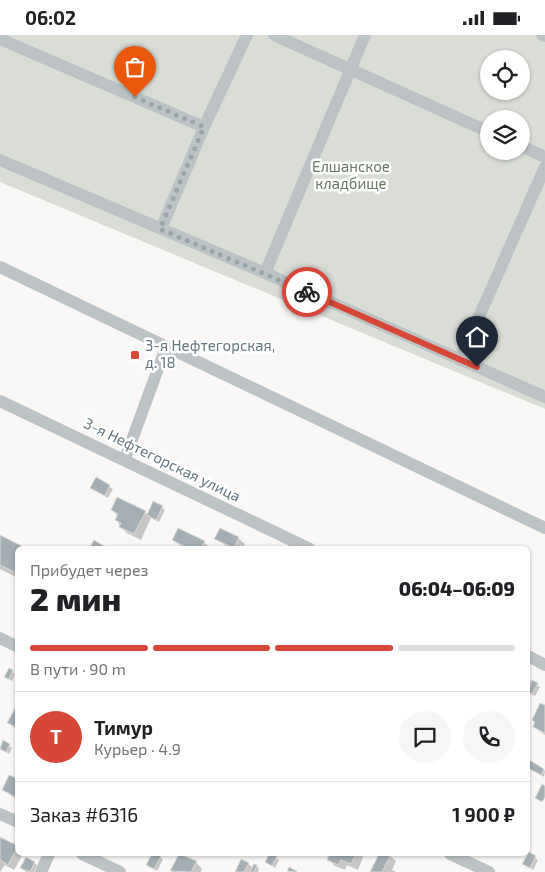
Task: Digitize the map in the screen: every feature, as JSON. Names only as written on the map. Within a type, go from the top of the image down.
[{"type":"street","points":[[160,229],[204,127],[247,35]]},
{"type":"street","points":[[274,35],[480,128]]},
{"type":"street","points":[[265,273],[365,35]]},
{"type":"street","points":[[0,39],[204,127]]},
{"type":"street","points":[[530,150],[545,157]]},
{"type":"street","points":[[0,160],[265,273],[545,397]]},
{"type":"street","points":[[460,360],[545,167]]},
{"type":"street","points":[[0,267],[545,528]]},
{"type":"street","points":[[124,459],[166,347]]},
{"type":"street","name":"3-я Нефтегорская улица","points":[[0,401],[304,546]]},
{"type":"street","points":[[0,638],[15,646]]},
{"type":"street","points":[[530,657],[545,665]]},
{"type":"street","points":[[0,814],[15,821]]},
{"type":"street","points":[[41,872],[48,856]]},
{"type":"street","points":[[86,856],[120,872]]},
{"type":"street","points":[[454,856],[489,872]]},
{"type":"green space","name":"Елшанское кладбище","points":[[0,35],[545,35],[545,409],[0,182]]},
{"type":"building","points":[[96,477],[110,485],[105,496],[90,488]]},
{"type":"building","points":[[117,497],[146,511],[134,534],[119,527],[121,523],[115,520],[118,514],[111,510]]},
{"type":"building","points":[[153,501],[163,506],[156,520],[147,515]]},
{"type":"building","points":[[178,528],[205,541],[202,546],[184,546],[172,540]]},
{"type":"building","points":[[220,528],[239,537],[235,546],[230,546],[214,539]]},
{"type":"building","points":[[0,535],[22,546],[15,546],[15,572],[0,565]]},
{"type":"building","points":[[94,540],[104,546],[91,546]]},
{"type":"building","points":[[9,668],[13,670],[9,679],[4,677]]},
{"type":"building","points":[[532,680],[538,683],[532,694],[530,693]]},
{"type":"building","points":[[540,703],[545,705],[545,733],[533,727],[535,722],[532,720]]},
{"type":"building","points":[[15,708],[15,727],[7,723]]},
{"type":"building","points":[[3,740],[10,744],[6,752],[0,749]]},
{"type":"building","points":[[530,760],[544,769],[541,775],[530,769]]},
{"type":"building","points":[[9,775],[15,778],[15,796],[2,790]]},
{"type":"building","points":[[542,784],[545,786],[545,797],[542,802],[535,798]]},
{"type":"building","points":[[0,837],[15,844],[15,852],[8,865],[0,860]]},
{"type":"building","points":[[530,853],[536,856],[530,868],[522,864],[527,856],[530,856]]},
{"type":"building","points":[[151,856],[161,856],[154,869],[146,865]]},
{"type":"building","points":[[178,856],[184,856],[197,861],[191,872],[170,871]]},
{"type":"building","points":[[268,856],[277,856],[272,866],[265,862]]},
{"type":"building","points":[[328,856],[355,856],[351,864],[341,860],[338,865],[327,860]]},
{"type":"building","points":[[378,856],[390,856],[382,872],[370,872]]},
{"type":"building","points":[[26,857],[35,862],[30,872],[20,868]]},
{"type":"building","points":[[241,859],[249,863],[244,872],[235,872]]},
{"type":"building","points":[[254,864],[257,865],[254,872],[250,872]]},
{"type":"building","points":[[289,867],[297,871],[287,871]]},
{"type":"way so far","points":[[135,97],[204,127],[160,229],[307,292]]},
{"type":"place","name":"3-я Нефтегорская, д. 18","points":[[135,355]]},
{"type":"route","points":[[307,292],[477,367]]}]
